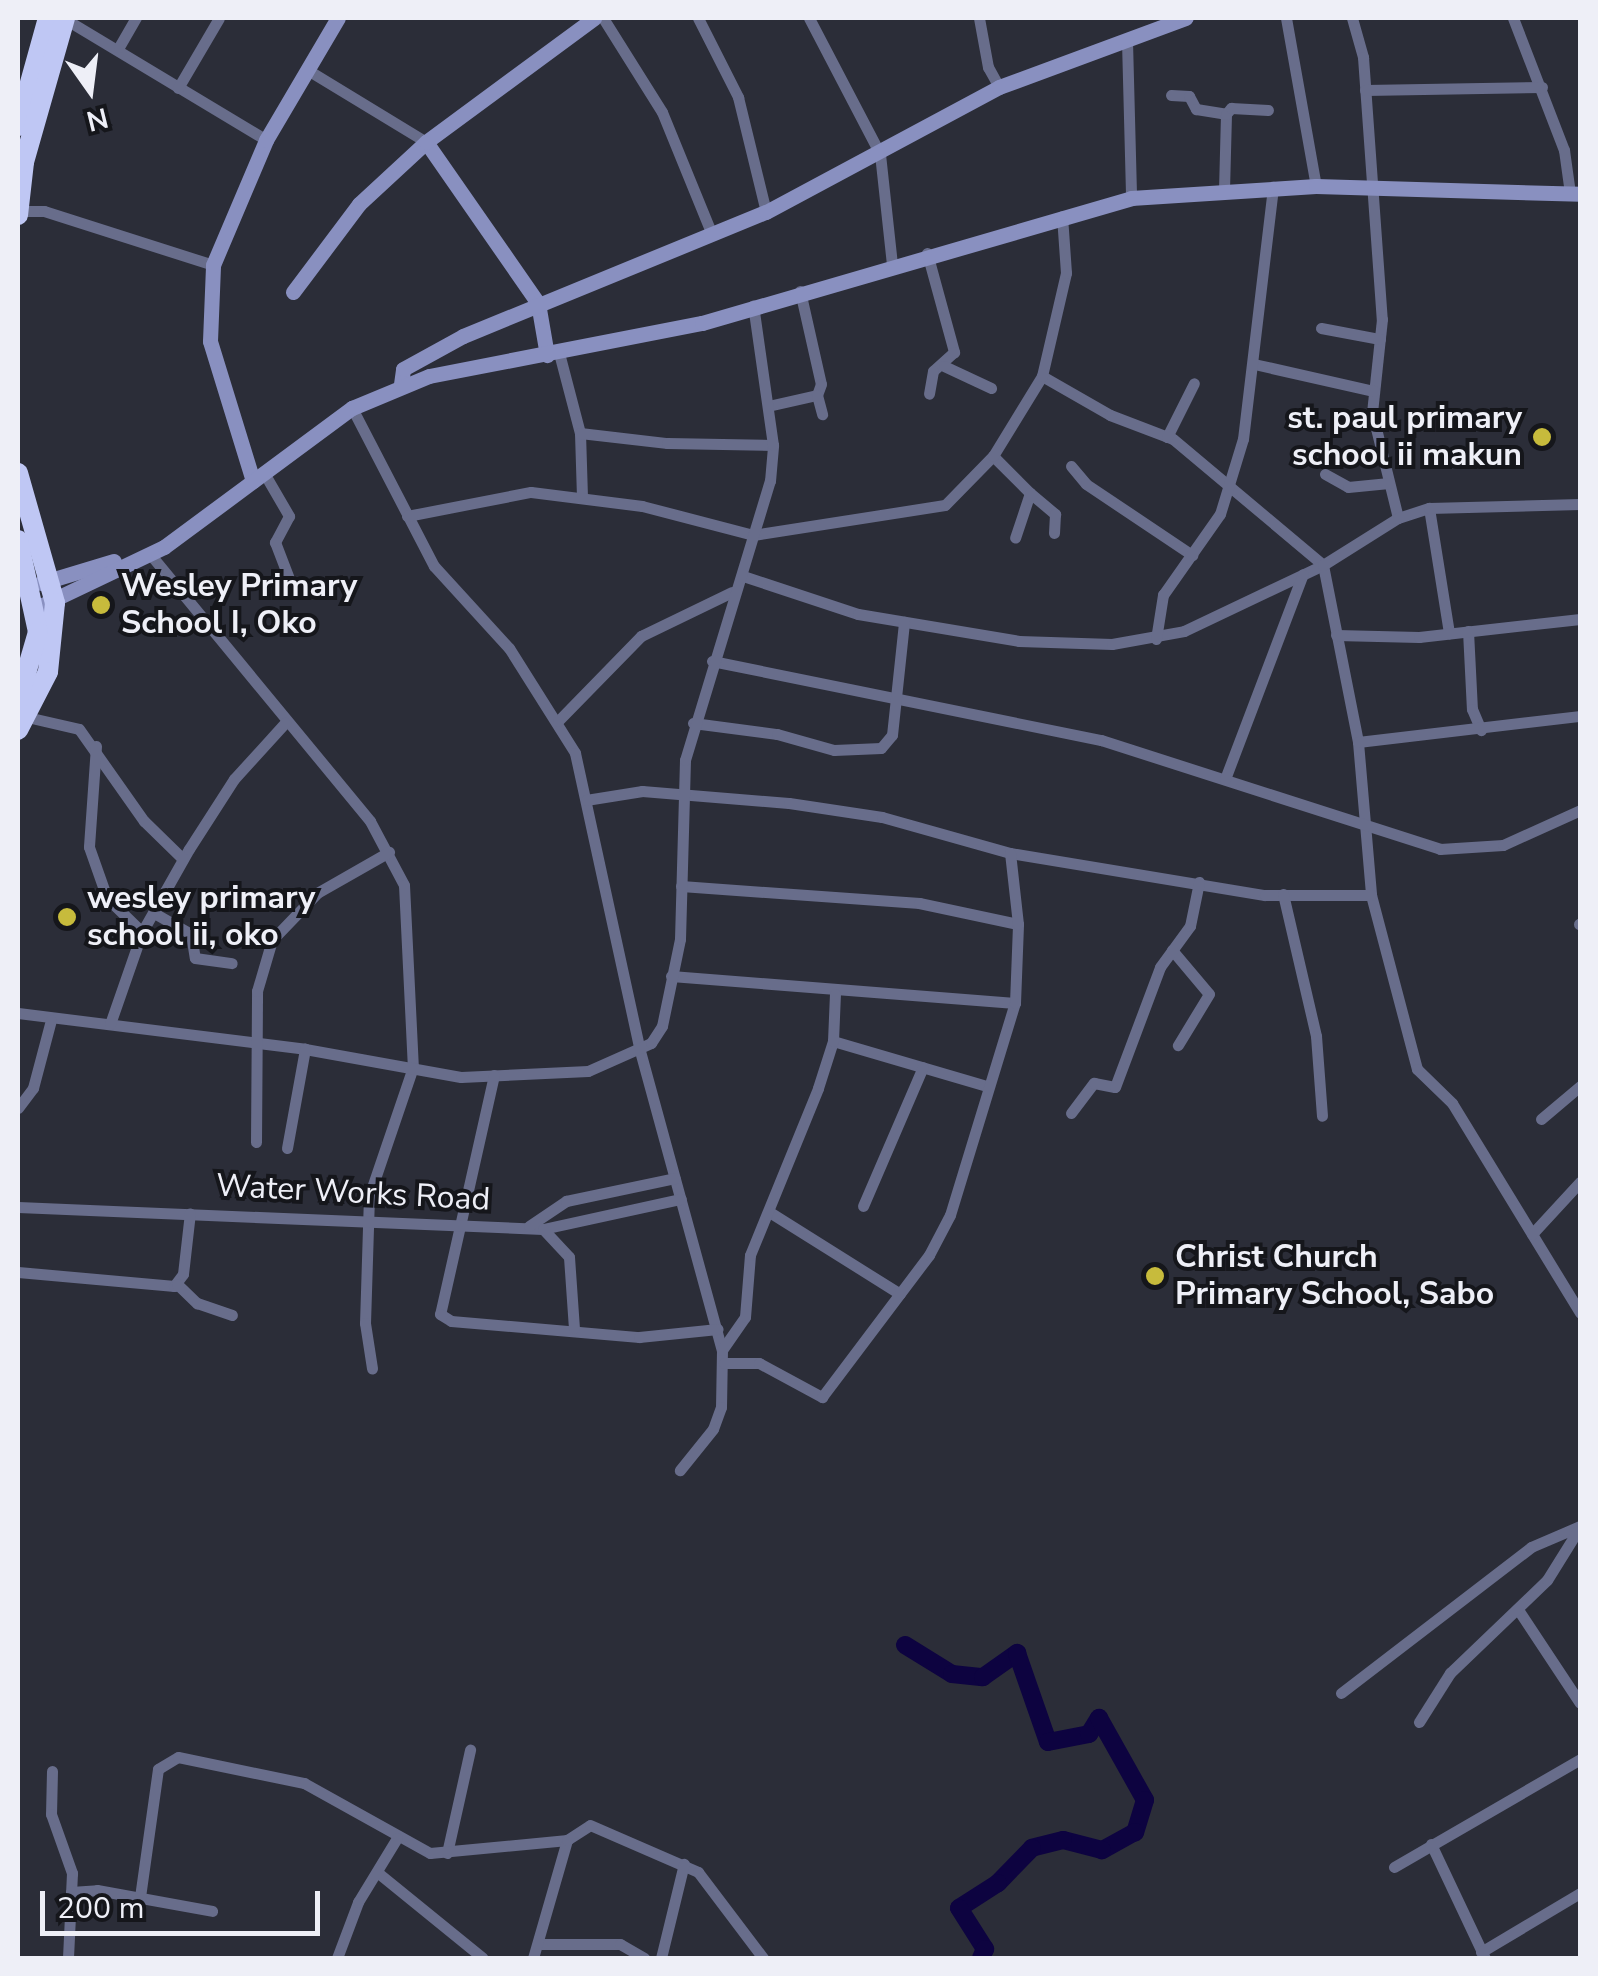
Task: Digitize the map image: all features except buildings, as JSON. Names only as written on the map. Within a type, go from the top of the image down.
[{"type":"highway","points":[[18,126],[48,18]]},
{"type":"highway","points":[[18,213],[65,18]]},
{"type":"highway","points":[[18,473],[55,604],[53,654],[21,716]]},
{"type":"highway","points":[[18,540],[25,604],[37,651],[21,716]]},
{"type":"street","points":[[65,18],[120,47],[178,88],[266,140]]},
{"type":"street","points":[[120,47],[136,18]]},
{"type":"street","points":[[178,88],[220,18]]},
{"type":"street","points":[[289,578],[275,542],[290,516],[258,477],[210,341],[212,266],[266,140],[312,72],[338,18]]},
{"type":"street","points":[[293,292],[359,204],[426,142],[594,18]]},
{"type":"street","points":[[603,18],[662,112],[712,232]]},
{"type":"street","points":[[698,18],[738,97],[766,212]]},
{"type":"street","points":[[809,18],[880,154],[892,264]]},
{"type":"street","points":[[979,18],[988,66],[1000,87]]},
{"type":"street","points":[[401,384],[402,368],[538,304],[766,212],[1000,87],[1186,18]]},
{"type":"street","points":[[1286,18],[1316,186]]},
{"type":"street","points":[[1352,18],[1365,90],[1367,187],[1380,339],[1374,391],[1375,435],[1398,518]]},
{"type":"street","points":[[25,604],[55,604],[150,554],[352,408],[401,384],[702,323],[927,253],[1131,198],[1316,186],[1575,194],[1542,87],[1513,18]]},
{"type":"street","points":[[1127,41],[1131,198]]},
{"type":"street","points":[[312,72],[426,142],[538,304],[580,432],[582,497]]},
{"type":"street","points":[[1365,90],[1542,87]]},
{"type":"street","points":[[1171,95],[1189,96],[1196,109],[1226,114]]},
{"type":"street","points":[[1224,189],[1226,114],[1231,108],[1268,110]]},
{"type":"street","points":[[1156,639],[1163,595],[1220,514],[1229,482],[1254,364],[1257,281],[1273,187]]},
{"type":"street","points":[[18,213],[44,211],[212,266]]},
{"type":"street","points":[[406,516],[519,492],[582,497],[753,534],[932,509],[957,496],[992,456],[1042,376],[1066,273],[1062,216]]},
{"type":"street","points":[[927,253],[954,341],[944,366],[933,372],[928,394]]},
{"type":"street","points":[[800,291],[820,384],[817,395],[822,414]]},
{"type":"street","points":[[18,1013],[306,1049],[461,1078],[550,1077],[640,1051],[662,1026],[672,976],[681,886],[680,798],[693,724],[732,592],[743,576],[773,445],[754,305]]},
{"type":"street","points":[[1321,328],[1380,339]]},
{"type":"street","points":[[1254,364],[1374,391]]},
{"type":"street","points":[[944,366],[991,388]]},
{"type":"street","points":[[1042,376],[1110,416],[1167,437],[1229,482],[1322,565],[1358,742],[1371,894],[1417,1070],[1452,1104],[1580,1314]]},
{"type":"street","points":[[1167,437],[1194,383]]},
{"type":"street","points":[[768,406],[817,395]]},
{"type":"street","points":[[352,408],[434,566],[508,648],[575,752],[640,1051],[723,1356],[713,1430],[680,1470]]},
{"type":"street","points":[[580,432],[773,445]]},
{"type":"street","points":[[992,456],[1055,514],[1054,534]]},
{"type":"street","points":[[1071,466],[1086,484],[1192,555]]},
{"type":"street","points":[[1325,474],[1348,486],[1388,483]]},
{"type":"street","points":[[1015,538],[1030,493]]},
{"type":"street","points":[[743,576],[793,597],[904,622],[1068,645],[1156,639],[1322,565],[1398,518],[1429,508],[1580,504]]},
{"type":"street","points":[[1429,508],[1449,633]]},
{"type":"street","points":[[25,604],[50,579],[87,571],[177,534]]},
{"type":"street","points":[[150,554],[285,724],[370,821],[404,885],[413,1066],[369,1196],[365,1322],[372,1368]]},
{"type":"street","points":[[1225,780],[1303,574]]},
{"type":"street","points":[[558,721],[641,636],[732,592]]},
{"type":"street","points":[[1336,636],[1449,633],[1580,619]]},
{"type":"street","points":[[693,724],[865,751],[880,748],[892,735],[904,622]]},
{"type":"street","points":[[1468,631],[1472,709],[1481,730]]},
{"type":"street","points":[[712,661],[1100,740],[1440,849],[1503,845],[1580,810]]},
{"type":"street","points":[[21,716],[68,722],[96,746],[144,821],[183,859]]},
{"type":"street","points":[[1358,742],[1580,716]]},
{"type":"street","points":[[110,1024],[142,932],[183,859],[234,779],[285,724]]},
{"type":"street","points":[[96,746],[90,848],[107,898],[142,932]]},
{"type":"street","points":[[586,800],[642,791],[680,798],[789,803],[882,817],[1010,853],[1283,894],[1371,894]]},
{"type":"street","points":[[256,1142],[257,991],[284,921],[389,852]]},
{"type":"street","points":[[723,1356],[759,1363],[822,1397],[900,1294],[950,1215],[1015,1003],[1018,924],[1010,853]]},
{"type":"street","points":[[1071,1114],[1094,1083],[1115,1086],[1172,950],[1190,926],[1199,882]]},
{"type":"street","points":[[681,886],[919,903],[1018,924]]},
{"type":"street","points":[[1283,894],[1316,1036],[1322,1116]]},
{"type":"street","points":[[154,914],[191,934],[195,958],[232,963]]},
{"type":"street","points":[[1172,950],[1209,994],[1178,1045]]},
{"type":"street","points":[[672,976],[835,994],[936,992],[1015,1003]]},
{"type":"street","points":[[723,1356],[745,1318],[750,1255],[771,1214],[832,1040],[835,994]]},
{"type":"street","points":[[18,1108],[34,1088],[51,1020]]},
{"type":"street","points":[[832,1040],[987,1086]]},
{"type":"street","points":[[287,1148],[306,1049]]},
{"type":"street","points":[[863,1206],[923,1067]]},
{"type":"street","points":[[494,1076],[488,1123],[439,1309],[444,1318],[574,1328],[639,1338],[718,1329]]},
{"type":"street","points":[[1541,1119],[1580,1086]]},
{"type":"street","name":"Water Works Road","points":[[18,1206],[526,1228],[566,1201],[675,1178]]},
{"type":"street","points":[[1529,1230],[1580,1182]]},
{"type":"street","points":[[526,1228],[543,1229],[680,1199]]},
{"type":"street","points":[[176,1284],[190,1213]]},
{"type":"street","points":[[771,1214],[900,1294]]},
{"type":"street","points":[[543,1229],[569,1258],[574,1328]]},
{"type":"street","points":[[18,1272],[176,1284],[197,1303],[232,1316]]},
{"type":"street","points":[[1419,1722],[1450,1673],[1519,1610],[1580,1526]]},
{"type":"street","points":[[1341,1692],[1531,1547],[1580,1526]]},
{"type":"street","points":[[1519,1610],[1580,1703]]},
{"type":"street","points":[[447,1853],[470,1750]]},
{"type":"street","points":[[140,1897],[158,1769],[178,1757],[304,1783],[430,1853],[567,1840],[590,1824],[644,1853],[684,1864],[704,1878],[763,1958]]},
{"type":"street","points":[[1394,1867],[1580,1759]]},
{"type":"street","points":[[52,1771],[51,1814],[69,1855],[68,1958]]},
{"type":"street","points":[[337,1958],[358,1902],[397,1838]]},
{"type":"street","points":[[533,1958],[567,1840]]},
{"type":"street","points":[[1431,1844],[1483,1955],[1580,1893]]},
{"type":"street","points":[[661,1958],[684,1864]]},
{"type":"street","points":[[377,1872],[483,1958]]},
{"type":"street","points":[[71,1892],[140,1897],[212,1912]]},
{"type":"street","points":[[540,1944],[620,1944],[644,1958]]},
{"type":"waterway","points":[[905,1645],[952,1674],[983,1677],[1017,1653],[1048,1742],[1089,1734],[1099,1718],[1145,1800],[1135,1832],[1102,1850],[1063,1840],[1032,1848],[998,1883],[959,1908],[985,1949],[981,1958]]},
{"type":"place","name":"st. paul primary school ii makun","points":[[1542,437]]},
{"type":"place","name":"Wesley Primary School I, Oko","points":[[101,605]]},
{"type":"place","name":"wesley primary school ii, oko","points":[[67,917]]},
{"type":"place","name":"Christ Church Primary School, Sabo","points":[[1155,1276]]}]
